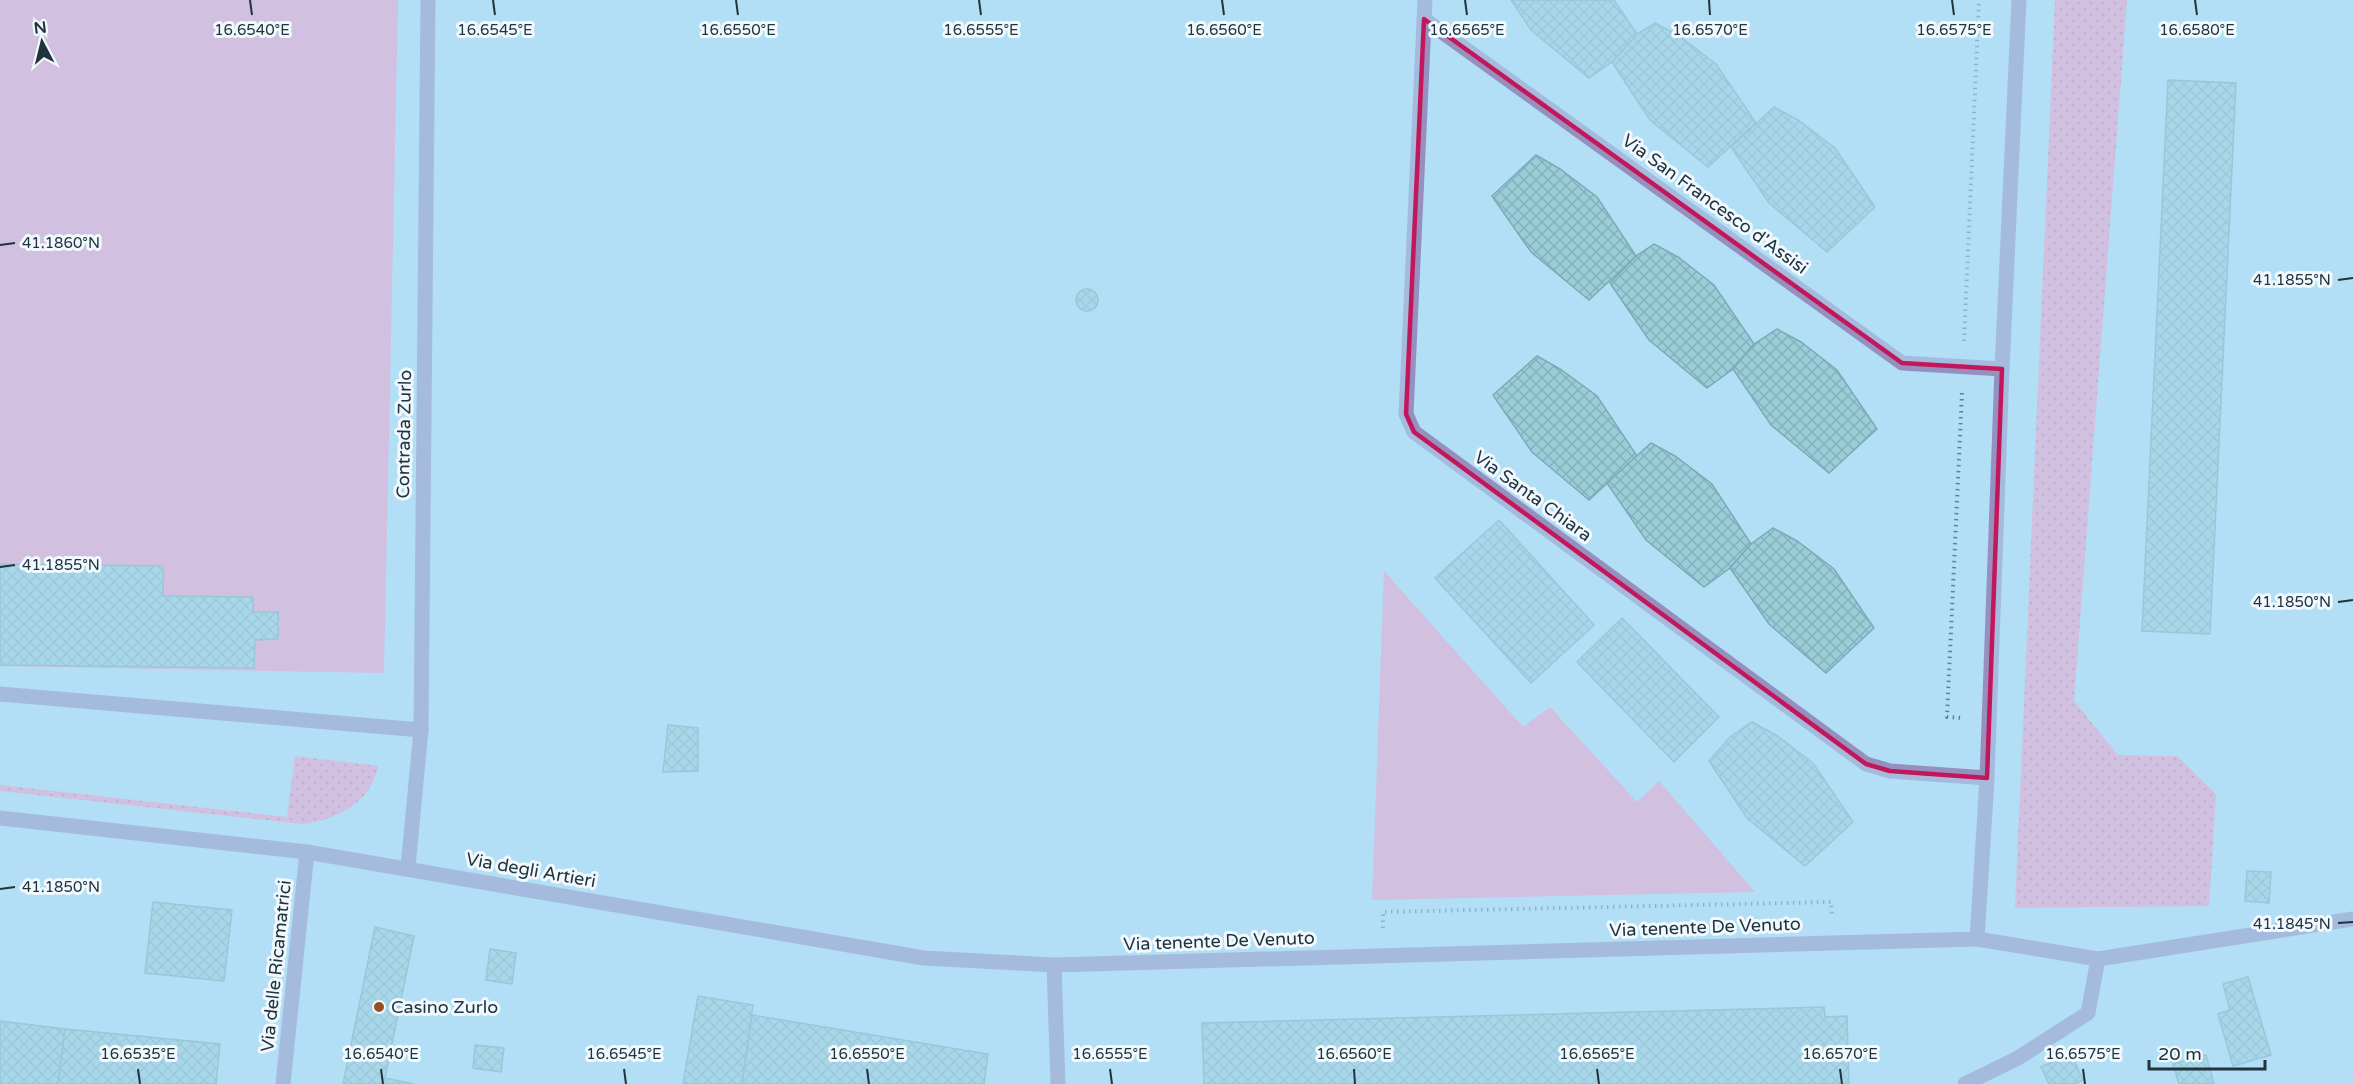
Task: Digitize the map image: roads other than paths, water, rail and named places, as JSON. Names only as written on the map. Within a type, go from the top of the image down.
[{"type":"street","name":"Contrada Zurlo","points":[[408,867],[421,730],[428,0]]},
{"type":"street","name":"Via Santa Chiara","points":[[1425,0],[1406,414],[1414,432],[1866,764],[1890,771],[1987,778]]},
{"type":"street","points":[[1977,939],[1987,778],[2002,369],[2019,0]]},
{"type":"street","name":"Via San Francesco d'Assisi","points":[[1424,19],[1902,363],[2002,369]]},
{"type":"street","points":[[0,694],[421,730]]},
{"type":"street","name":"Via degli Artieri","points":[[0,818],[307,852],[408,867],[924,958],[1054,965]]},
{"type":"street","name":"Via delle Ricamatrici","points":[[283,1084],[307,852]]},
{"type":"street","name":"Via tenente De Venuto","points":[[1054,965],[1977,939],[2098,959],[2353,919]]},
{"type":"street","points":[[1965,1084],[2018,1058],[2088,1013],[2098,959]]},
{"type":"street","points":[[1054,965],[1058,1084]]},
{"type":"place","name":"Casino Zurlo","points":[[379,1007]]}]
